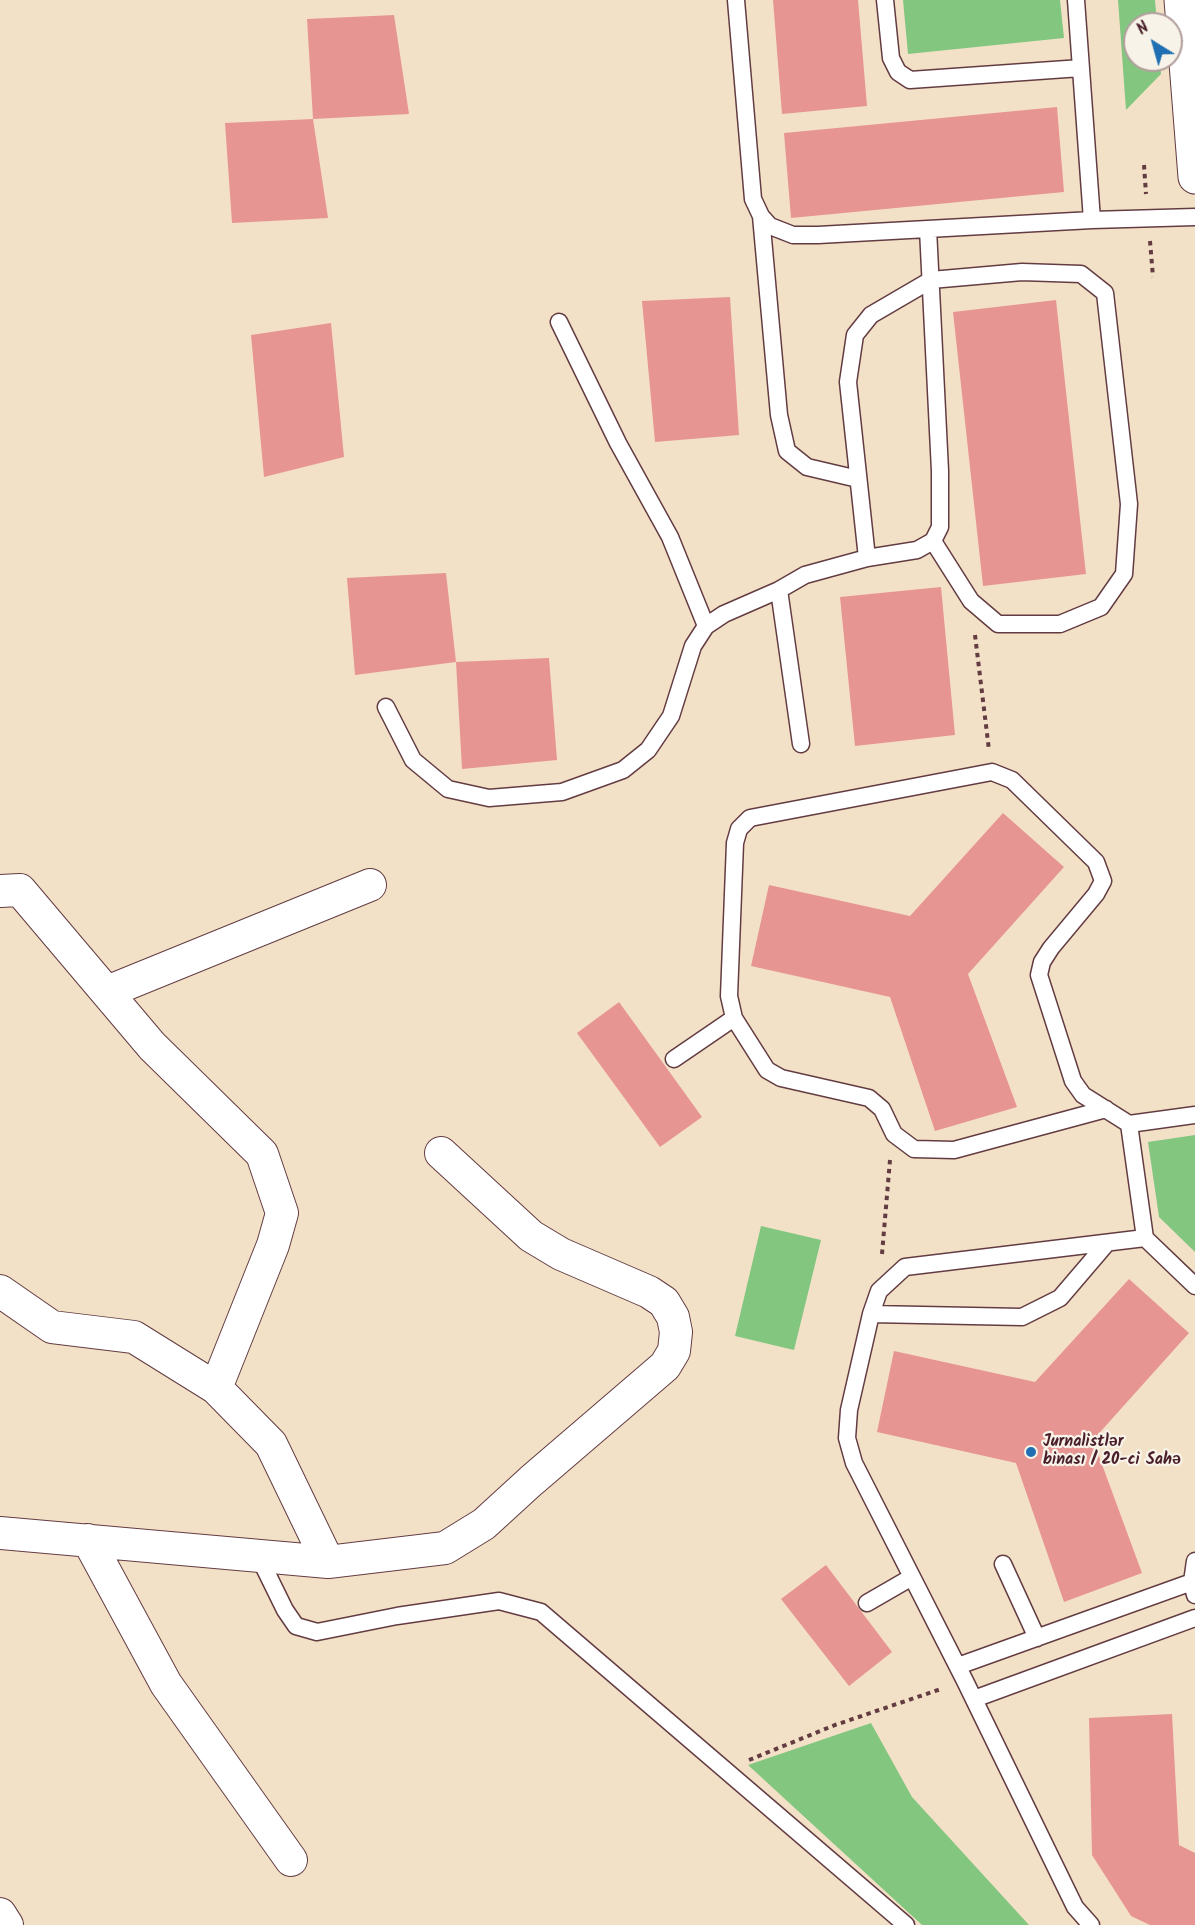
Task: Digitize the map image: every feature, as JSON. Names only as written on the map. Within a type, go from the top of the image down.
[{"type":"highway","points":[[1181,0],[1195,177]]},
{"type":"street","points":[[106,992],[370,885]]},
{"type":"street","points":[[0,891],[20,890],[152,1046],[262,1154],[282,1213],[273,1245],[216,1388]]},
{"type":"street","points":[[0,1533],[328,1562],[445,1548],[484,1524],[665,1366],[674,1351],[676,1332],[673,1317],[664,1302],[649,1292],[561,1254],[531,1236],[441,1153]]},
{"type":"street","points":[[0,1290],[52,1327],[134,1337],[216,1388],[271,1444],[328,1562]]},
{"type":"street","points":[[88,1540],[166,1684],[291,1860]]},
{"type":"street","points":[[0,1914],[7,1925]]},
{"type":"lane","points":[[736,0],[753,199],[761,216],[770,226],[793,234],[1195,217]]},
{"type":"lane","points":[[885,0],[891,58],[898,72],[910,80],[1081,68]]},
{"type":"lane","points":[[1076,0],[1092,220]]},
{"type":"lane","points":[[761,216],[779,415],[787,452],[807,467],[858,479]]},
{"type":"lane","points":[[386,707],[413,760],[448,789],[489,798],[562,792],[623,770],[648,750],[671,716],[693,646],[706,626],[724,614],[779,590],[805,575],[867,558],[917,550],[933,541],[940,527],[940,471],[928,229]]},
{"type":"lane","points":[[867,558],[848,382],[855,335],[871,315],[931,280],[1022,272],[1081,273],[1105,293],[1129,504],[1124,574],[1101,607],[1060,624],[998,624],[971,601],[933,541]]},
{"type":"lane","points":[[559,322],[618,443],[670,537],[706,626]]},
{"type":"lane","points":[[779,590],[801,744]]},
{"type":"lane","points":[[1106,1109],[954,1150],[914,1149],[894,1134],[882,1109],[868,1098],[781,1078],[767,1070],[735,1018],[729,996],[735,843],[739,829],[750,818],[992,772],[1012,780],[1096,862],[1102,881],[1096,894],[1042,962],[1039,975],[1073,1081],[1083,1095],[1106,1109],[1129,1124],[1195,1115]]},
{"type":"lane","points":[[674,1059],[735,1018]]},
{"type":"lane","points":[[1129,1124],[1144,1238],[1195,1286]]},
{"type":"lane","points":[[1091,1925],[1075,1908],[962,1674],[854,1463],[847,1438],[849,1410],[871,1314],[879,1291],[905,1268],[1144,1238]]},
{"type":"lane","points":[[871,1314],[1022,1317],[1060,1298],[1107,1243]]},
{"type":"lane","points":[[258,1555],[285,1610],[296,1626],[317,1632],[397,1616],[499,1601],[541,1612],[906,1925]]},
{"type":"lane","points":[[962,1674],[1037,1638],[1194,1588],[1195,1560]]},
{"type":"lane","points":[[1003,1564],[1037,1638]]},
{"type":"lane","points":[[867,1603],[912,1577]]},
{"type":"lane","points":[[974,1699],[1195,1618]]},
{"type":"path","points":[[971,601],[992,772]]},
{"type":"path","points":[[879,1291],[886,1195],[894,1134]]},
{"type":"path","points":[[726,1769],[962,1674]]},
{"type":"green space","points":[[903,0],[1060,0],[1064,38],[908,54]]},
{"type":"green space","points":[[1118,0],[1155,0],[1156,12],[1123,12],[1123,69]]},
{"type":"green space","points":[[1123,72],[1161,72],[1161,74],[1126,110]]},
{"type":"green space","points":[[1195,1135],[1195,1252],[1159,1217],[1148,1142]]},
{"type":"green space","points":[[761,1226],[821,1240],[794,1350],[735,1336]]},
{"type":"green space","points":[[871,1723],[912,1797],[1029,1925],[922,1925],[748,1765]]},
{"type":"building","points":[[773,0],[858,0],[867,106],[782,114]]},
{"type":"building","points":[[394,15],[409,114],[313,119],[307,19]]},
{"type":"building","points":[[1057,107],[1064,192],[791,218],[784,133]]},
{"type":"building","points":[[313,119],[328,218],[232,223],[225,123]]},
{"type":"building","points":[[730,297],[739,435],[655,442],[642,301]]},
{"type":"building","points":[[1056,300],[1086,574],[983,586],[953,312]]},
{"type":"building","points":[[331,323],[344,457],[264,477],[251,335]]},
{"type":"building","points":[[446,573],[456,662],[355,675],[347,578]]},
{"type":"building","points":[[941,587],[955,735],[855,746],[840,597]]},
{"type":"building","points":[[549,658],[557,760],[462,769],[456,662]]},
{"type":"building","points":[[1003,813],[1064,867],[968,974],[1017,1107],[935,1131],[890,997],[751,966],[769,885],[910,916]]},
{"type":"building","points":[[619,1002],[702,1117],[660,1147],[577,1033]]},
{"type":"building","name":"Jurnalistlər binası / 20-ci Sahə","points":[[1129,1279],[1189,1333],[1093,1440],[1142,1573],[1064,1602],[1016,1463],[877,1432],[894,1351],[1035,1382]]},
{"type":"building","points":[[826,1565],[892,1652],[849,1686],[781,1599]]},
{"type":"building","points":[[1172,1714],[1179,1845],[1195,1853],[1195,1925],[1150,1925],[1131,1916],[1092,1855],[1089,1718]]},
{"type":"place","name":"Jurnalistlər binası / 20-ci Sahə","points":[[1031,1452]]}]
